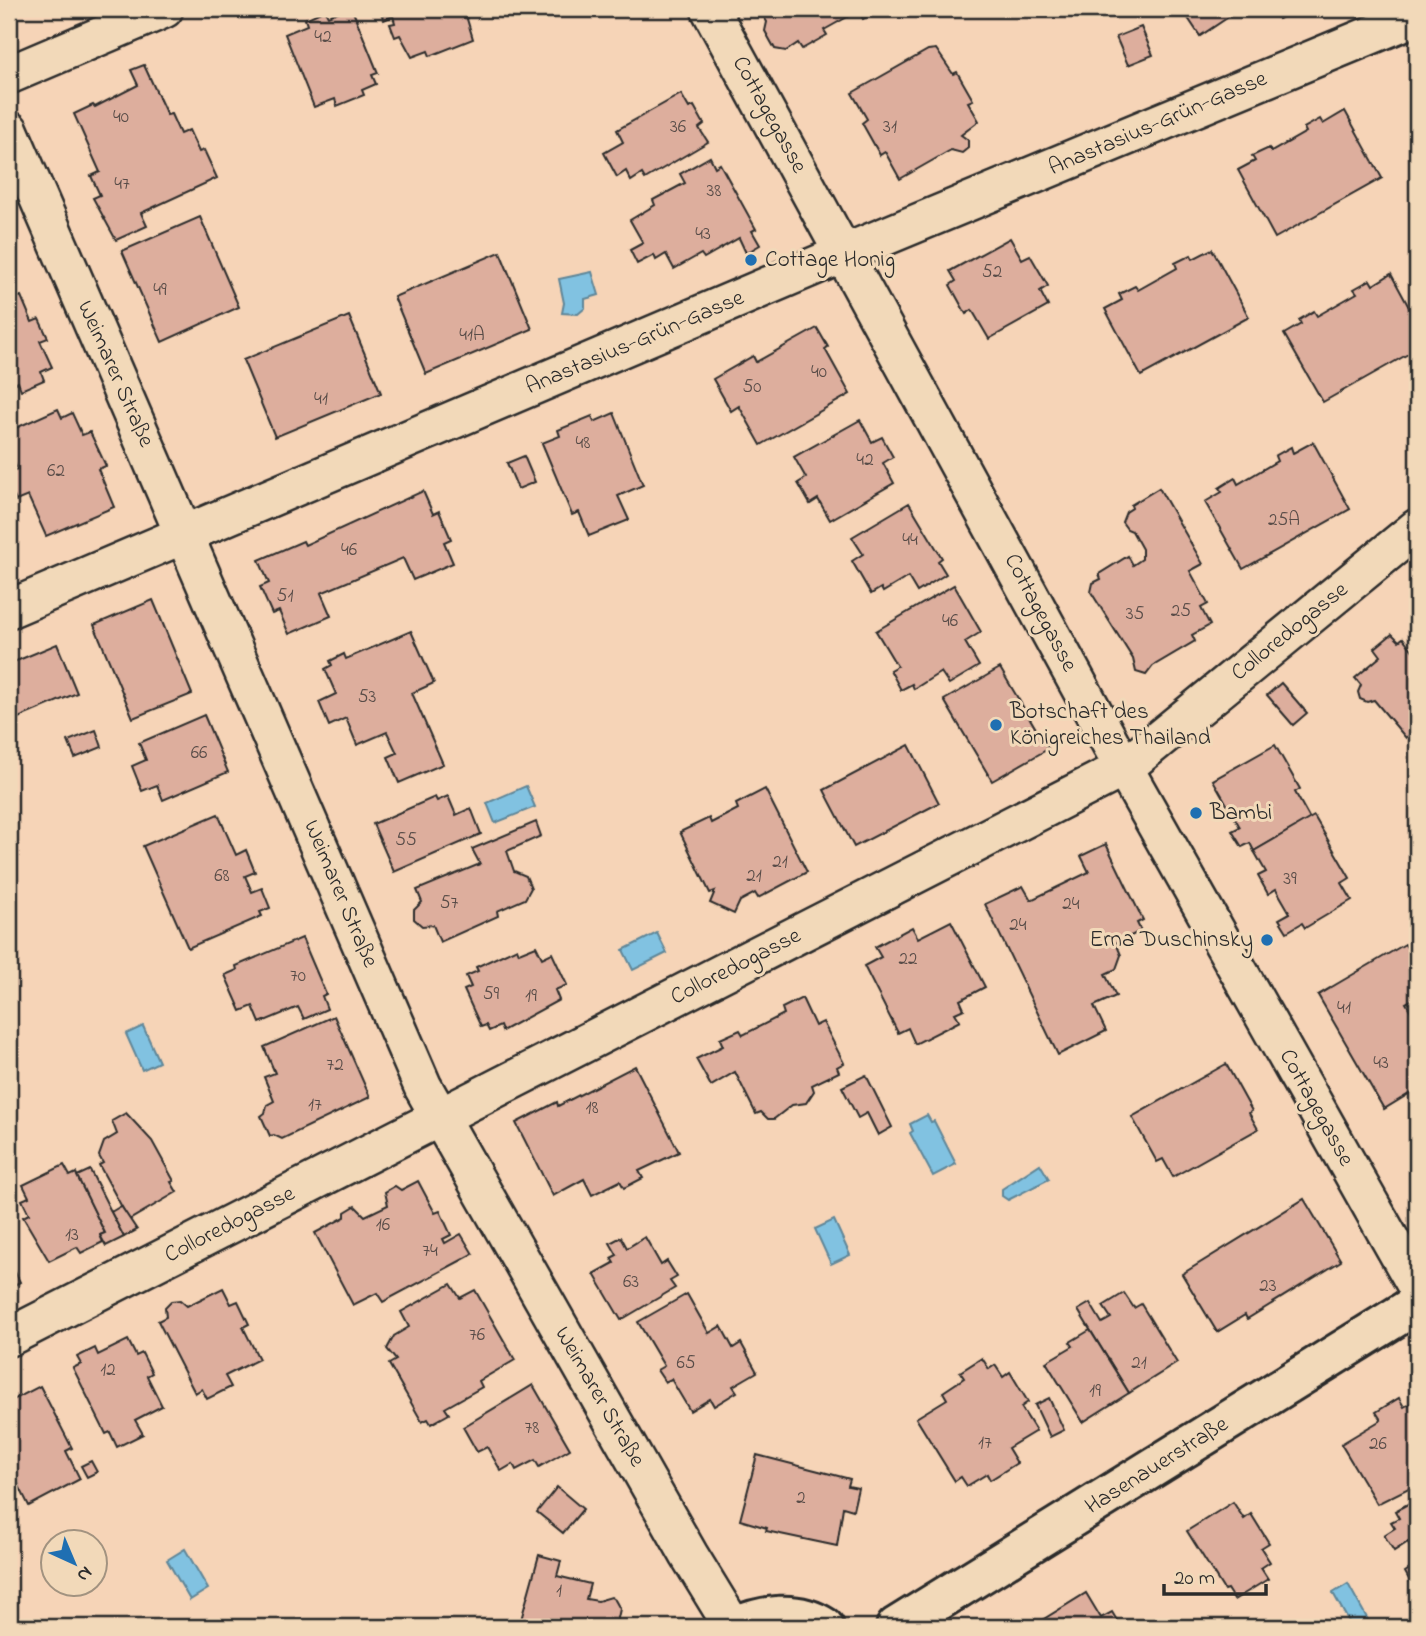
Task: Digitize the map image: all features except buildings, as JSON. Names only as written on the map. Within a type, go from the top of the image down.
[{"type":"street","points":[[9,75],[164,9]]},
{"type":"street","name":"Cottagegasse","points":[[710,9],[1124,768],[1417,1287]]},
{"type":"street","name":"Anastasius-Grün-Gasse","points":[[9,609],[845,253],[1417,16]]},
{"type":"street","name":"Weimarer Straße","points":[[9,130],[186,534],[417,1074],[682,1543],[734,1627]]},
{"type":"street","name":"Colloredogasse","points":[[9,1337],[1124,768],[1417,528]]},
{"type":"street","name":"Hasenauerstraße","points":[[896,1627],[1417,1304]]},
{"type":"street","points":[[734,1627],[773,1615],[798,1618],[824,1627]]},
{"type":"water","points":[[592,272],[599,295],[585,299],[585,308],[578,314],[562,313],[564,303],[559,279]]},
{"type":"water","points":[[526,786],[535,807],[495,823],[487,803]]},
{"type":"water","points":[[657,933],[667,953],[633,970],[623,950]]},
{"type":"water","points":[[143,1026],[159,1062],[142,1070],[126,1034]]},
{"type":"water","points":[[927,1115],[931,1122],[934,1121],[956,1164],[933,1176],[910,1133],[913,1131],[910,1124]]},
{"type":"water","points":[[1040,1164],[1049,1179],[1008,1200],[1002,1196],[1002,1189]]},
{"type":"water","points":[[834,1220],[850,1255],[831,1264],[815,1229]]},
{"type":"water","points":[[185,1549],[208,1589],[190,1600],[167,1560]]},
{"type":"water","points":[[1348,1584],[1372,1627],[1352,1627],[1333,1593]]},
{"type":"place","name":"Cottage Honig","points":[[751,260]]},
{"type":"place","name":"Botschaft des Königreiches Thailand","points":[[996,725]]},
{"type":"place","name":"Bambi","points":[[1196,813]]},
{"type":"place","name":"Erna Duschinsky","points":[[1267,940]]}]
